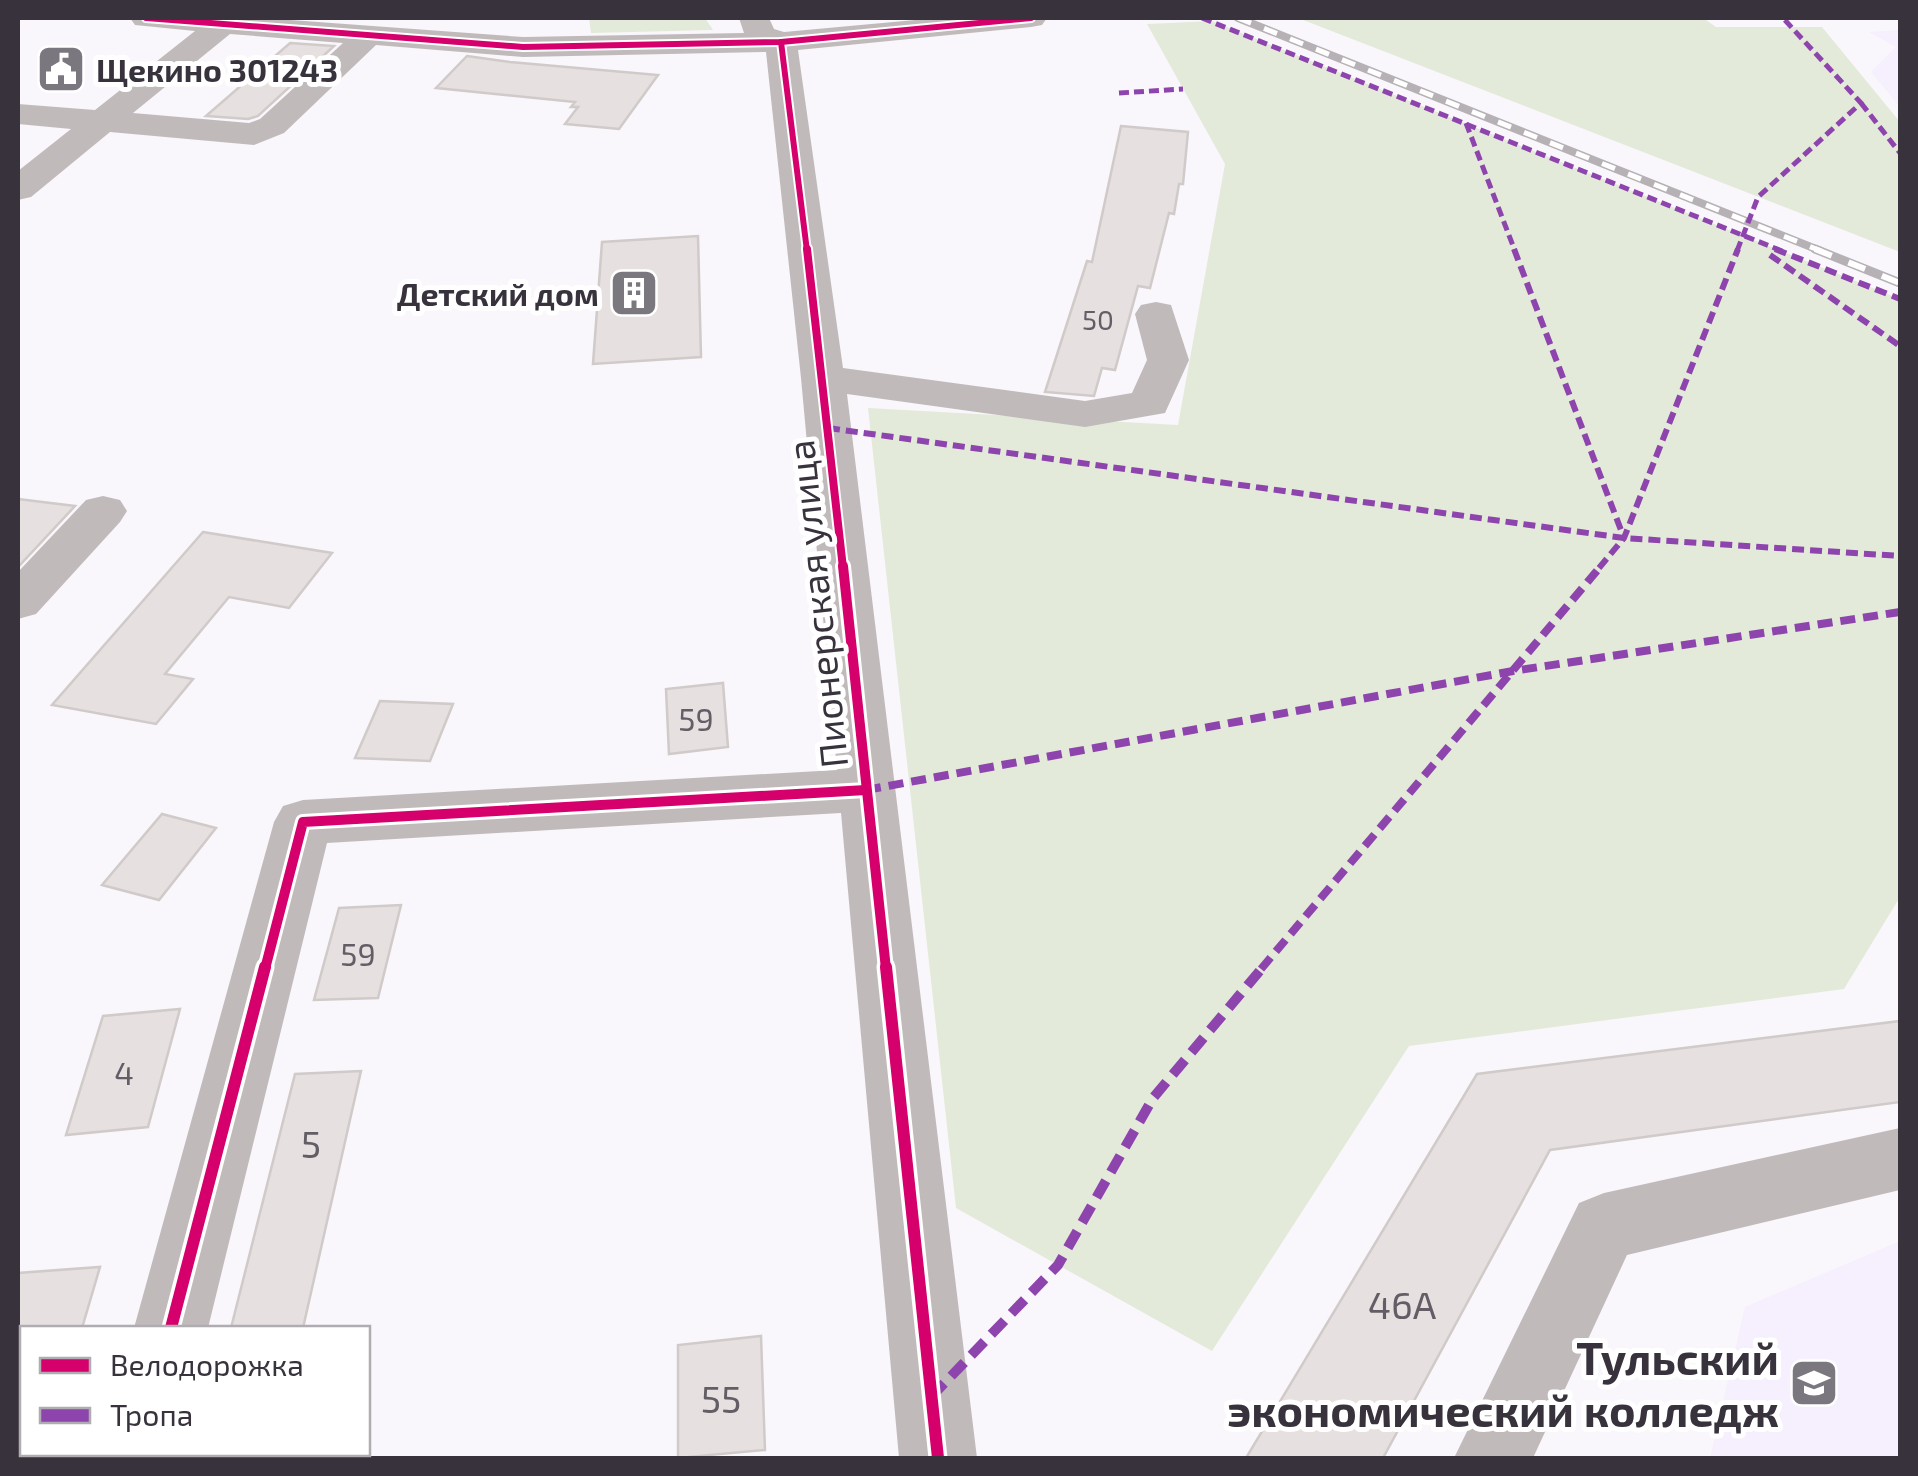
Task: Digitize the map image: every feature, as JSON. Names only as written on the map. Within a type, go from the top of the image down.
[{"type":"street","points":[[146,18],[367,31],[523,48],[768,30],[1031,18]]},
{"type":"street","points":[[18,189],[222,25]]},
{"type":"street","name":"Пионерская улица","points":[[768,30],[823,378],[938,1458]]},
{"type":"street","points":[[18,114],[264,132],[367,31]]},
{"type":"street","points":[[823,378],[1085,414],[1149,404],[1168,360],[1156,314]]},
{"type":"street","points":[[18,602],[103,511]]},
{"type":"street","points":[[172,1326],[303,822],[866,790]]},
{"type":"street","points":[[1493,1458],[1604,1227],[1900,1159]]},
{"type":"shaded area","points":[[1900,30],[1900,107],[1871,72],[1896,47],[1869,32]]},
{"type":"shaded area","name":"Тульский экономический колледж","points":[[1900,1241],[1900,1458],[1710,1458],[1745,1307]]},
{"type":"green space","points":[[589,18],[705,18],[713,30],[591,33]]},
{"type":"green space","points":[[1298,18],[1703,18],[1716,27],[1822,27],[1900,122],[1900,252]]},
{"type":"green space","points":[[1212,21],[1900,299],[1900,897],[1844,989],[1409,1046],[1212,1351],[956,1208],[868,408],[1178,425],[1225,164],[1147,24]]},
{"type":"building","points":[[290,43],[334,46],[258,116],[206,116]]},
{"type":"building","points":[[467,56],[658,75],[619,129],[565,124],[578,107],[571,107],[575,102],[436,88]]},
{"type":"building","points":[[1121,126],[1188,132],[1183,184],[1179,184],[1174,214],[1169,213],[1150,288],[1138,286],[1115,370],[1102,368],[1094,396],[1045,392],[1087,261],[1092,262]]},
{"type":"building","name":"Детский дом","points":[[698,236],[701,357],[593,364],[602,242]]},
{"type":"building","points":[[18,499],[75,506],[18,567]]},
{"type":"building","points":[[203,532],[332,553],[289,608],[229,597],[165,674],[193,679],[156,724],[52,705]]},
{"type":"building","points":[[723,683],[728,747],[669,754],[666,689]]},
{"type":"building","points":[[380,701],[453,704],[430,761],[355,758]]},
{"type":"building","points":[[162,814],[216,828],[159,900],[102,885]]},
{"type":"building","points":[[401,905],[378,998],[314,1000],[339,908]]},
{"type":"building","points":[[180,1009],[148,1127],[66,1135],[103,1016]]},
{"type":"building","points":[[1900,1021],[1900,1102],[1550,1150],[1383,1458],[1246,1458],[1477,1074]]},
{"type":"building","points":[[361,1071],[303,1326],[232,1326],[295,1074]]},
{"type":"building","points":[[100,1267],[83,1326],[18,1328],[18,1273]]},
{"type":"building","points":[[761,1336],[765,1450],[678,1458],[678,1345]]},
{"type":"railway","points":[[1238,18],[1821,251]]},
{"type":"railway","points":[[1815,249],[1900,283]]},
{"type":"marked path","points":[[1202,18],[1900,299]]},
{"type":"marked path","points":[[931,1397],[1058,1265],[1153,1098],[1624,538],[1758,197],[1861,103],[1783,18]]},
{"type":"marked path","points":[[1119,93],[1183,89]]},
{"type":"marked path","points":[[1861,103],[1900,153]]},
{"type":"marked path","points":[[1466,123],[1624,538]]},
{"type":"marked path","points":[[1770,255],[1900,346]]},
{"type":"marked path","points":[[828,428],[1624,538],[1900,556]]},
{"type":"marked path","points":[[866,790],[1513,671],[1900,612]]},
{"type":"cycle path","points":[[146,18],[523,47],[781,42],[1031,18]]},
{"type":"cycle path","points":[[781,42],[823,378],[938,1458]]},
{"type":"cycle path","points":[[172,1326],[303,822],[866,790]]},
{"type":"place","name":"Щекино 301243","points":[[61,69]]},
{"type":"place","name":"Детский дом","points":[[634,293]]},
{"type":"place","name":"Тульский экономический колледж","points":[[1814,1383]]}]
